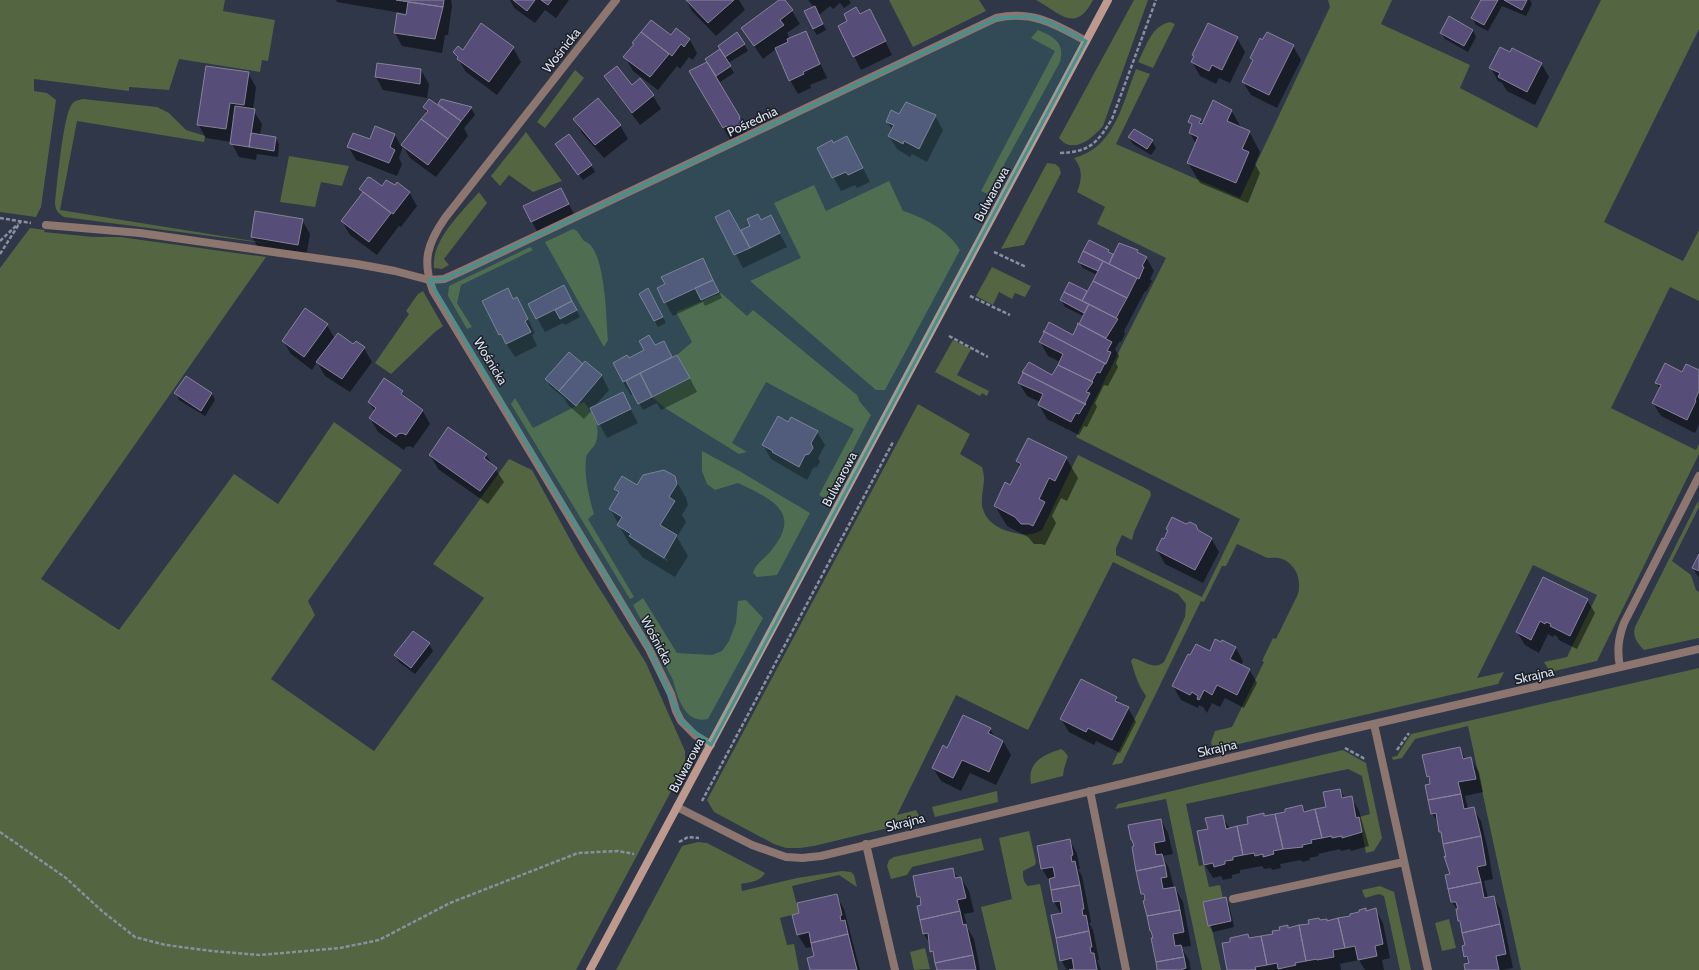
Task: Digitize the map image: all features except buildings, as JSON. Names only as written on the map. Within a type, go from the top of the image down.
[{"type":"street","name":"Wośnicka","points":[[616,0],[441,225],[430,247],[426,262],[429,280],[433,290],[649,648],[671,694],[681,721],[695,735],[711,745]]},
{"type":"street","name":"Bulwarowa","points":[[590,970],[1108,0]]},
{"type":"street","name":"Pośrednia","points":[[429,280],[444,279],[464,270],[996,18],[1016,15],[1031,16],[1054,24],[1086,41]]},
{"type":"street","points":[[46,225],[140,233],[356,264],[395,271],[429,280]]},
{"type":"street","points":[[1620,667],[1617,652],[1618,640],[1624,623],[1699,476]]},
{"type":"street","name":"Skrajna","points":[[677,807],[752,845],[786,857],[802,858],[821,856],[866,844],[1374,724],[1699,649]]},
{"type":"street","points":[[1374,724],[1428,970]]},
{"type":"street","points":[[1090,791],[1126,970]]},
{"type":"street","points":[[866,844],[895,970]]},
{"type":"street","points":[[1233,899],[1404,862]]},
{"type":"path","points":[[1060,153],[1085,150],[1095,142],[1108,125],[1124,87],[1156,0]]},
{"type":"path","points":[[0,218],[46,225]]},
{"type":"path","points":[[0,241],[21,222]]},
{"type":"path","points":[[0,254],[21,222]]},
{"type":"path","points":[[994,252],[1026,267]]},
{"type":"path","points":[[970,296],[1010,315]]},
{"type":"path","points":[[949,336],[988,357]]},
{"type":"path","points":[[0,832],[66,878],[102,911],[135,937],[166,945],[260,955],[340,948],[379,940],[450,902],[578,853],[618,851],[650,858]]},
{"type":"highlighted area","points":[[1031,16],[1054,24],[1086,41],[711,745],[681,721],[649,649],[429,280],[444,279],[464,270],[996,18]]},
{"type":"green space","points":[[0,0],[225,0],[223,11],[275,20],[268,61],[262,60],[260,72],[179,59],[169,90],[129,87],[129,91],[34,79],[34,91],[47,93],[56,100],[41,207],[36,217],[0,212]]},
{"type":"green space","points":[[889,0],[979,0],[986,11],[913,47]]},
{"type":"green space","points":[[1036,0],[1093,0],[1086,11],[1073,19],[1059,15]]},
{"type":"green space","points":[[1134,0],[1148,0],[1103,126],[1093,136],[1082,143],[1070,145],[1064,143],[1059,138]]},
{"type":"green space","points":[[1328,0],[1392,0],[1381,24],[1470,65],[1460,88],[1537,128],[1601,0],[1699,0],[1699,29],[1604,222],[1683,261],[1699,230],[1699,301],[1670,287],[1611,408],[1696,450],[1699,444],[1699,454],[1597,661],[1550,672],[1544,662],[1567,657],[1597,595],[1533,565],[1477,678],[1504,672],[1498,684],[1213,750],[1211,742],[1215,731],[1232,727],[1264,662],[1262,661],[1273,638],[1276,639],[1298,594],[1299,588],[1296,572],[1289,563],[1278,558],[1265,557],[1237,544],[1226,566],[1222,566],[1204,602],[1201,601],[1122,763],[1112,765],[1146,696],[1135,675],[1131,661],[1133,658],[1152,665],[1164,662],[1185,617],[1186,604],[1178,594],[1113,562],[1028,730],[956,695],[897,815],[916,810],[921,820],[814,846],[786,848],[774,844],[714,812],[707,800],[918,404],[970,434],[960,454],[982,467],[984,479],[982,498],[983,510],[989,520],[999,528],[1023,534],[1034,533],[1042,530],[1078,455],[1150,491],[1151,495],[1134,532],[1132,540],[1122,535],[1116,548],[1116,555],[1202,597],[1240,519],[1076,437],[1166,258],[1097,224],[1105,207],[1077,192],[1081,174],[1079,166],[1074,158],[1088,152],[1099,144],[1108,134],[1121,110],[1136,69],[1150,74],[1116,144],[1240,198],[1330,7]]},
{"type":"green space","points":[[1170,22],[1175,24],[1153,68],[1138,62],[1154,32],[1163,24]]},
{"type":"green space","points":[[1038,30],[1057,41],[1061,50],[1060,62],[988,194],[981,191],[1055,51],[1031,38]]},
{"type":"green space","points":[[575,70],[584,78],[545,128],[537,122]]},
{"type":"green space","points":[[83,99],[157,107],[169,113],[186,130],[205,136],[204,142],[77,121],[60,210],[272,244],[64,217],[60,214],[55,204],[66,122],[72,104]]},
{"type":"green space","points":[[526,132],[562,181],[533,192],[509,175],[500,186],[491,176]]},
{"type":"green space","points":[[289,156],[349,166],[342,186],[321,182],[315,207],[280,202]]},
{"type":"green space","points":[[1047,163],[1055,164],[1059,167],[1061,173],[1024,245],[1001,249]]},
{"type":"green space","points":[[889,181],[903,211],[928,221],[949,236],[960,250],[885,390],[876,390],[750,281],[801,258],[774,203],[814,185],[826,211]]},
{"type":"green space","points":[[479,192],[487,203],[444,259],[449,265],[442,269],[434,268],[434,258],[442,237],[456,217]]},
{"type":"green space","points":[[30,228],[45,230],[44,232],[93,237],[120,237],[266,257],[41,579],[119,630],[234,474],[278,504],[334,422],[402,470],[308,601],[315,615],[271,679],[374,751],[484,598],[433,564],[509,459],[532,470],[578,554],[646,663],[685,751],[685,765],[576,970],[0,970],[0,268]]},
{"type":"green space","points":[[573,229],[577,231],[584,241],[591,246],[597,256],[601,270],[604,285],[608,340],[604,347],[545,242]]},
{"type":"green space","points":[[530,247],[533,250],[461,285],[457,303],[472,327],[467,329],[448,296],[449,286]]},
{"type":"green space","points":[[992,267],[1031,286],[1025,297],[1015,293],[1012,299],[999,292],[993,305],[976,296]]},
{"type":"green space","points":[[423,291],[443,326],[391,374],[375,363],[409,314],[406,311],[418,294]]},
{"type":"green space","points":[[721,293],[747,316],[753,310],[857,395],[860,402],[871,415],[827,500],[819,495],[854,429],[766,382],[732,443],[747,452],[739,454],[665,408],[652,397],[690,378],[677,355],[692,342],[676,312]]},
{"type":"green space","points":[[953,340],[971,349],[957,375],[989,391],[987,396],[982,393],[980,396],[935,372]]},
{"type":"green space","points":[[487,353],[505,382],[499,383],[483,356]]},
{"type":"green space","points":[[515,398],[533,428],[584,402],[591,411],[596,421],[598,431],[596,442],[586,458],[586,479],[594,514],[588,519],[634,597],[630,599],[511,404]]},
{"type":"green space","points":[[702,451],[741,472],[810,513],[777,575],[757,577],[753,573],[758,564],[770,552],[780,538],[784,527],[784,517],[779,508],[772,501],[738,483],[715,490],[707,484],[702,471]]},
{"type":"green space","points":[[1698,501],[1699,507],[1672,561],[1691,575],[1696,590],[1699,592],[1699,638],[1644,650],[1635,637],[1635,627]]},
{"type":"green space","points":[[643,598],[677,653],[712,655],[722,651],[729,641],[736,623],[738,601],[746,600],[763,618],[708,719],[700,720],[694,718],[688,714],[680,702],[673,680],[633,605]]},
{"type":"green space","points":[[1699,668],[1699,970],[1521,970],[1468,726],[1415,739],[1402,758],[1393,760],[1392,757],[1397,756],[1411,734]]},
{"type":"green space","points":[[1061,749],[1068,756],[1063,776],[1031,784],[1031,770],[1038,760]]},
{"type":"green space","points":[[1343,750],[1366,763],[1382,838],[1374,851],[1366,853],[1359,817],[1370,814],[1362,776],[1348,769],[1186,804],[1199,866],[1204,865],[1209,887],[1220,885],[1223,898],[1211,925],[1221,970],[1202,970],[1166,799],[1115,809],[1118,804]]},
{"type":"green space","points":[[997,791],[998,802],[935,817],[932,807]]},
{"type":"green space","points":[[1029,831],[1036,862],[1035,865],[1023,871],[1024,879],[1028,886],[1040,884],[1058,970],[996,970],[981,907],[1012,899],[999,838]]},
{"type":"green space","points":[[981,838],[984,850],[912,867],[907,875],[891,879],[887,866],[889,860],[894,857]]},
{"type":"green space","points":[[698,842],[707,843],[765,873],[758,880],[741,884],[742,891],[797,878],[842,871],[851,872],[854,875],[857,887],[839,875],[792,886],[799,913],[780,918],[787,945],[794,944],[799,970],[616,970],[682,846]]},
{"type":"green space","points":[[1380,886],[1394,892],[1411,970],[1400,970],[1384,896],[1379,894],[1365,898],[1362,890]]},
{"type":"green space","points":[[1449,919],[1456,948],[1442,951],[1435,923]]},
{"type":"green space","points":[[925,948],[930,969],[914,970],[910,952]]}]
